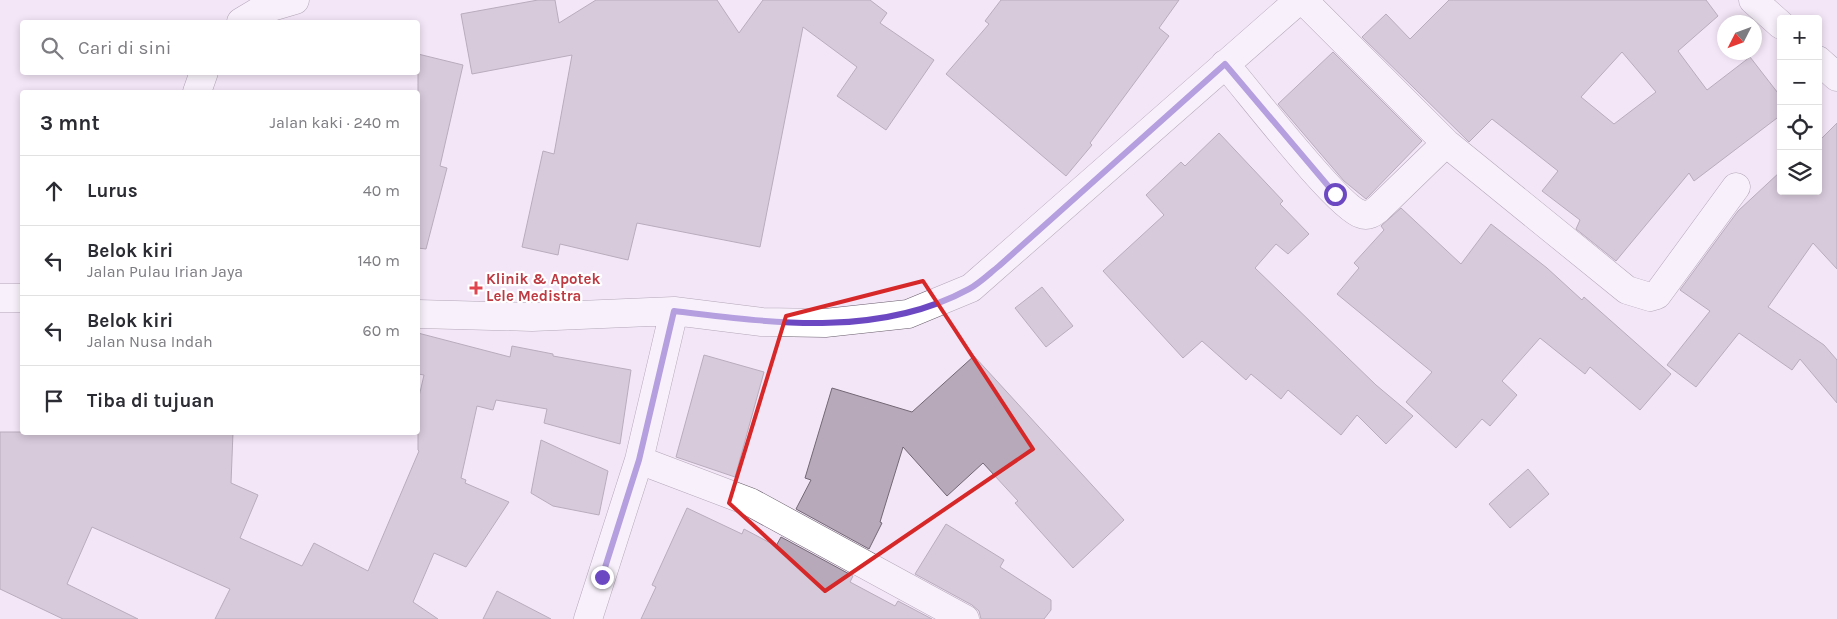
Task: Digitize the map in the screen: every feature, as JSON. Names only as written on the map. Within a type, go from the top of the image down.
[{"type":"street","points":[[244,20],[260,10],[295,0]]},
{"type":"street","points":[[420,314],[532,317],[674,311],[762,322],[825,323],[908,314],[971,288],[999,266],[1299,0]]},
{"type":"street","points":[[1303,0],[1446,143],[1627,290],[1644,296],[1657,295],[1668,283],[1736,187]]},
{"type":"street","points":[[1753,0],[1777,22]]},
{"type":"street","points":[[1225,64],[1335,194],[1362,215],[1371,215],[1446,143]]},
{"type":"street","points":[[1822,64],[1837,77]]},
{"type":"street","points":[[198,90],[203,75]]},
{"type":"street","points":[[0,298],[20,298]]},
{"type":"street","points":[[588,619],[639,460],[674,311]]},
{"type":"street","points":[[639,460],[750,502],[966,619]]},
{"type":"highlighted area","points":[[923,281],[1033,449],[825,591],[729,503],[786,316]]},
{"type":"building","points":[[538,0],[555,0],[559,23],[596,0],[717,0],[739,33],[763,0],[870,0],[887,13],[880,23],[934,60],[886,130],[837,96],[857,67],[803,27],[760,247],[637,223],[628,260],[560,244],[558,255],[522,247],[543,151],[554,154],[572,55],[472,74],[461,14]]},
{"type":"building","points":[[1001,0],[1179,0],[1159,28],[1169,36],[1090,143],[1092,145],[1066,176],[946,74],[989,24],[985,21]]},
{"type":"building","points":[[1449,0],[1706,0],[1717,17],[1678,51],[1707,90],[1746,60],[1752,60],[1777,92],[1777,118],[1694,181],[1689,173],[1616,261],[1576,229],[1580,220],[1542,191],[1558,171],[1492,119],[1469,142],[1362,37],[1386,14],[1410,39]],"holes":[[[1622,52],[1656,92],[1614,124],[1581,97]]]},
{"type":"building","points":[[1333,52],[1422,141],[1366,199],[1344,181],[1278,104]]},
{"type":"building","points":[[420,54],[463,65],[440,166],[447,168],[426,249],[420,248],[420,90],[418,90]]},
{"type":"building","points":[[1837,123],[1837,269],[1813,243],[1768,307],[1824,345],[1837,360],[1837,403],[1800,359],[1792,370],[1739,333],[1696,387],[1667,365],[1710,311],[1680,290],[1738,211],[1777,175],[1777,195],[1822,195],[1822,138]]},
{"type":"building","points":[[1219,133],[1283,201],[1280,204],[1309,234],[1288,254],[1276,244],[1255,268],[1376,385],[1413,416],[1386,444],[1357,415],[1341,435],[1288,390],[1281,399],[1251,374],[1246,380],[1202,341],[1183,358],[1103,271],[1164,215],[1146,195],[1181,162],[1185,166]]},
{"type":"building","points":[[1401,208],[1461,264],[1491,224],[1547,268],[1582,300],[1584,297],[1671,374],[1640,410],[1590,367],[1585,374],[1540,338],[1502,381],[1517,395],[1490,426],[1482,419],[1456,448],[1406,402],[1432,372],[1337,294],[1359,268],[1354,263],[1384,230],[1381,226]]},
{"type":"building","points":[[1042,287],[1073,326],[1046,347],[1015,308]]},
{"type":"building","points":[[420,334],[510,357],[512,346],[553,354],[553,356],[631,370],[620,444],[544,423],[547,409],[496,400],[493,410],[477,406],[461,478],[466,480],[465,483],[509,502],[466,567],[434,553],[413,602],[438,619],[215,619],[230,589],[92,527],[67,584],[138,619],[63,619],[0,589],[0,432],[20,432],[20,435],[233,435],[231,483],[258,495],[240,538],[302,566],[314,543],[368,571],[419,451],[420,392],[424,375],[420,374]]},
{"type":"building","points":[[704,355],[764,372],[735,477],[676,457]]},
{"type":"building","points":[[974,356],[1124,520],[1073,568],[1015,503],[1018,501],[983,463],[947,496],[903,447],[880,522],[882,523],[869,549],[796,509],[811,480],[805,478],[832,388],[912,412]]},
{"type":"building","points":[[541,440],[608,471],[599,515],[553,506],[531,493]]},
{"type":"building","points":[[1528,469],[1549,494],[1510,528],[1489,504]]},
{"type":"building","points":[[687,508],[742,534],[744,529],[776,546],[781,537],[853,576],[850,582],[895,606],[898,601],[932,619],[641,619],[656,587],[652,585]]},
{"type":"building","points":[[946,524],[1004,560],[1000,567],[1051,600],[1051,610],[1044,619],[981,619],[979,611],[972,605],[915,574]]},
{"type":"building","points":[[497,591],[551,619],[483,619]]},
{"type":"place","name":"Klinik & Apotek Lele Medistra","points":[[476,288]]},
{"type":"route","points":[[602,577],[639,460],[674,311],[762,322],[825,323],[876,319],[908,314],[938,303],[971,288],[999,266],[1225,64],[1335,194]]}]
